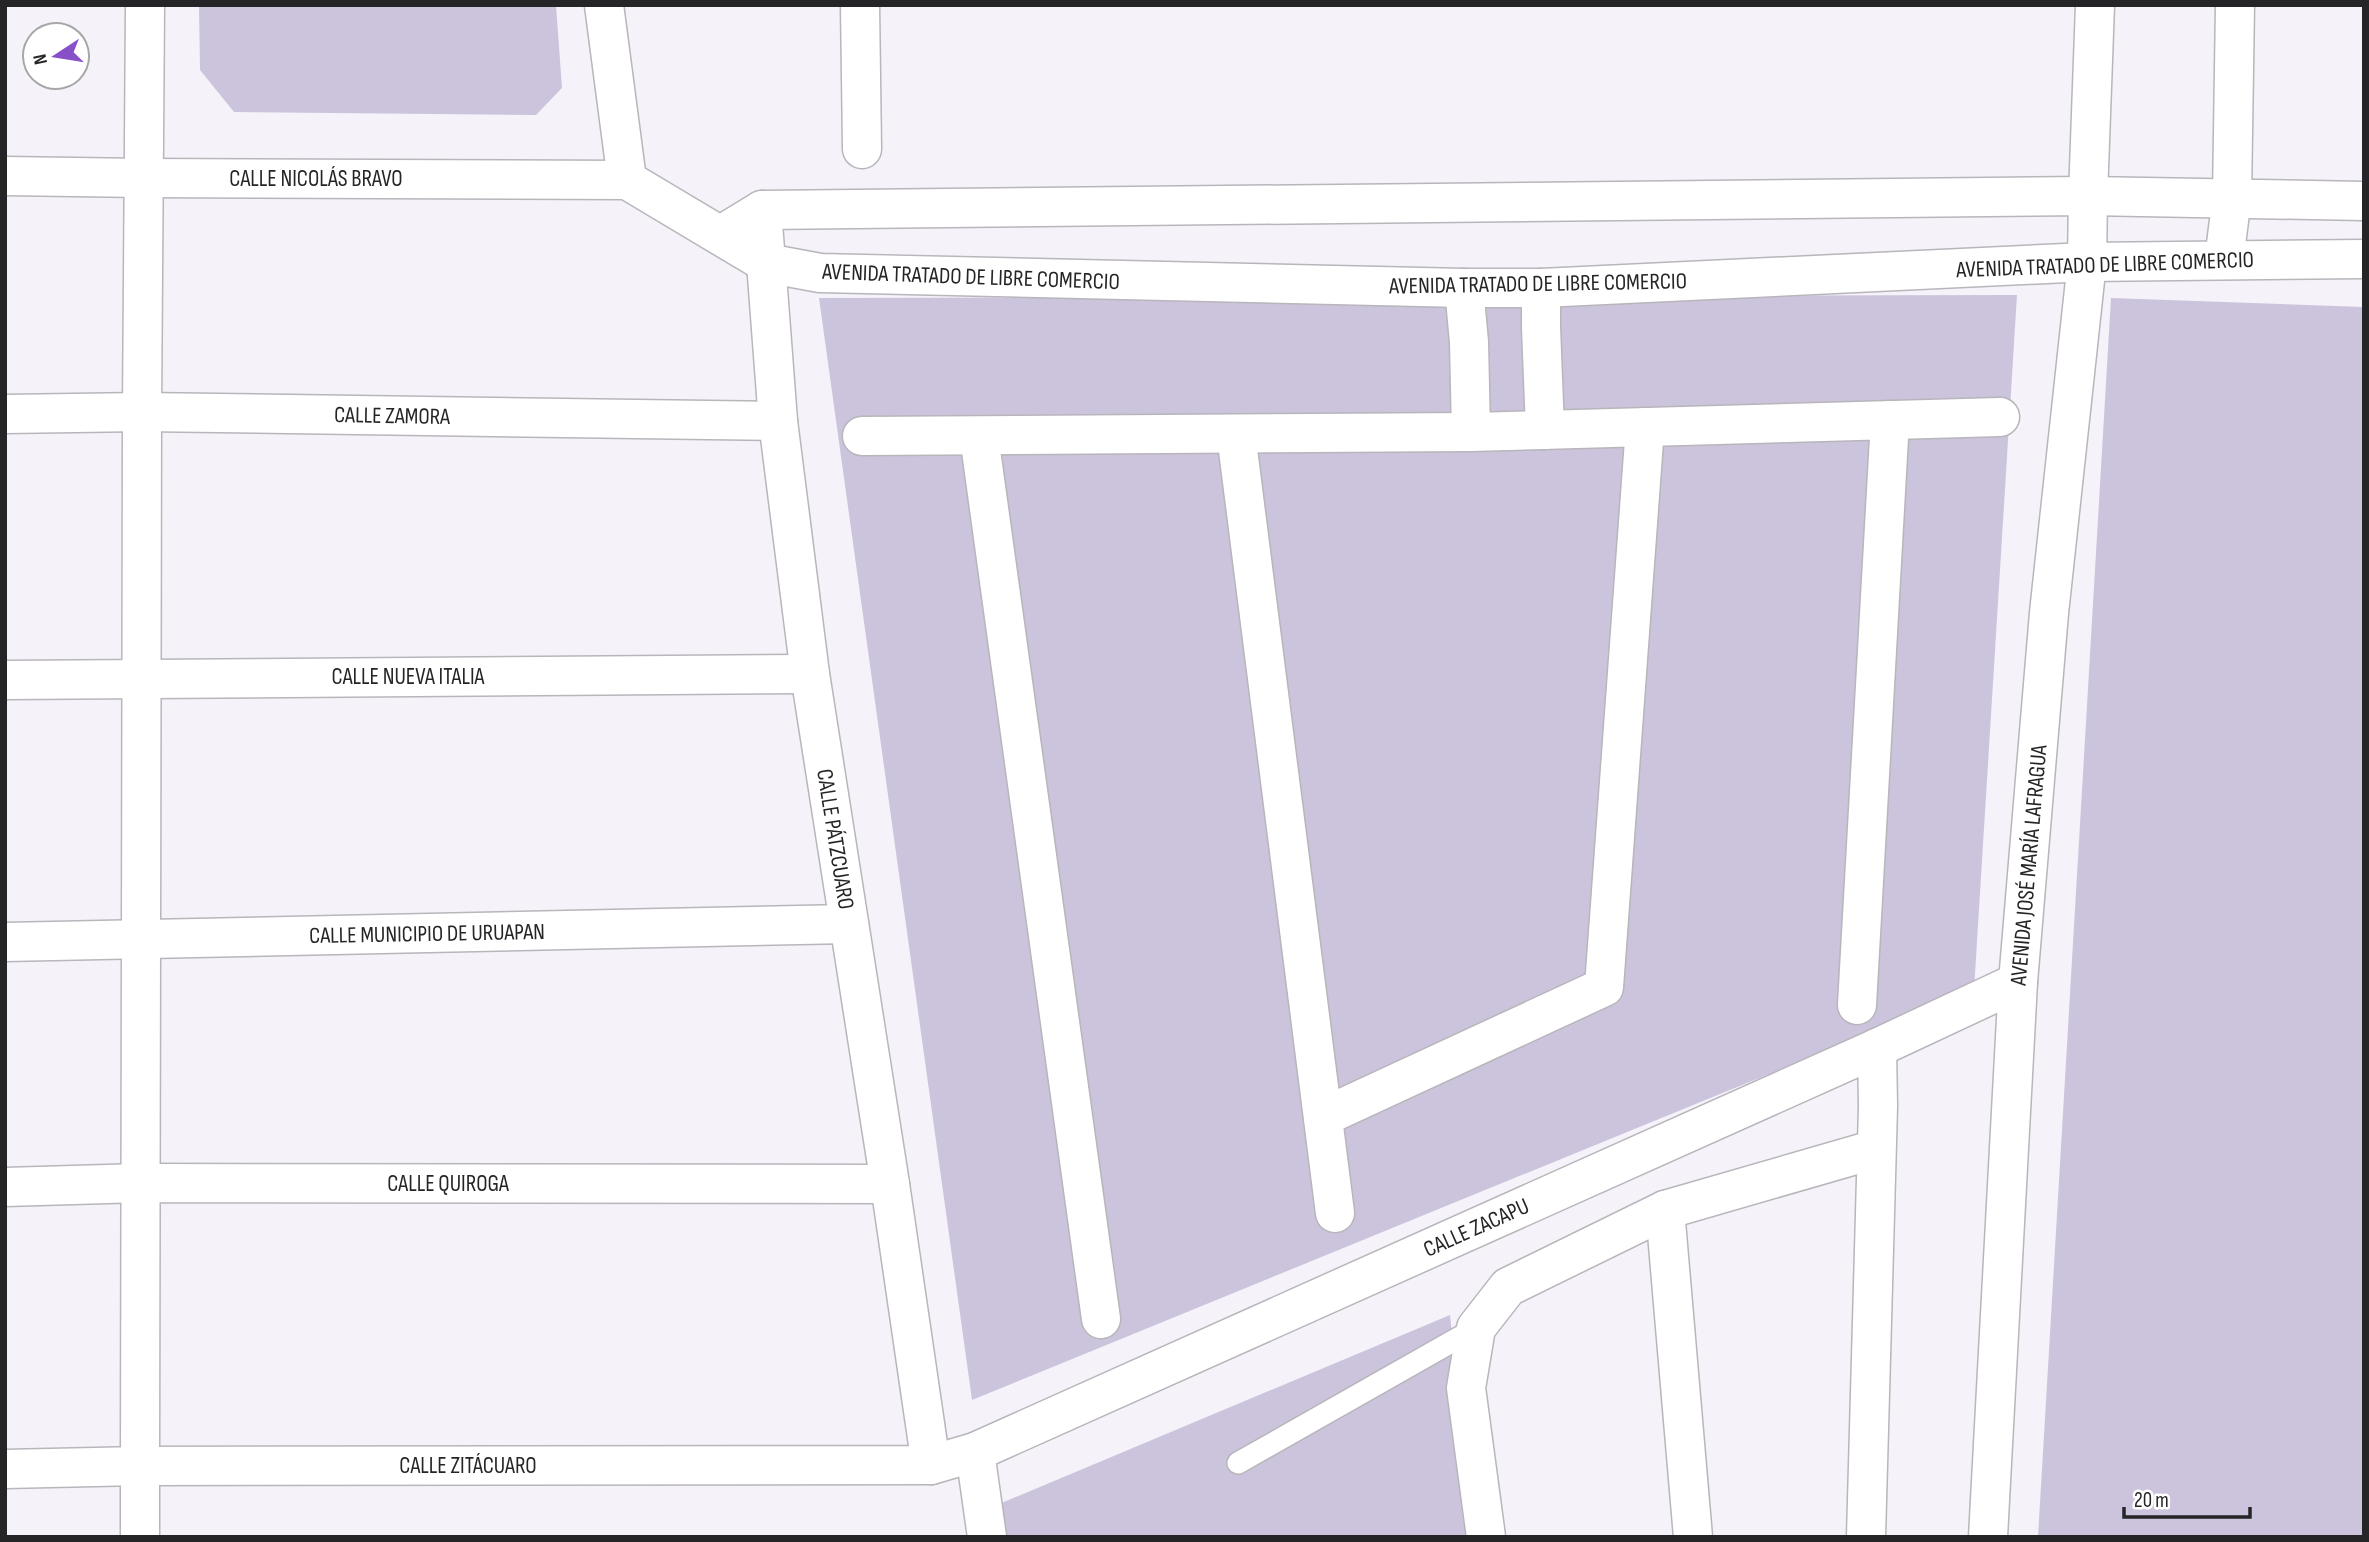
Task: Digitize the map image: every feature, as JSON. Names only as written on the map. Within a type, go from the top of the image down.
[{"type":"street","points":[[140,1537],[145,5]]},
{"type":"street","points":[[604,5],[627,180]]},
{"type":"street","points":[[860,5],[862,149]]},
{"type":"street","name":"AVENIDA JOSÉ MARÍA LAFRAGUA","points":[[1988,1537],[2018,982],[2049,613],[2087,262],[2095,5]]},
{"type":"street","points":[[2224,260],[2232,197],[2235,5]]},
{"type":"street","name":"CALLE NICOLÁS BRAVO","points":[[5,176],[627,180]]},
{"type":"street","name":"AVENIDA TRATADO DE LIBRE COMERCIO","points":[[627,180],[766,263],[820,273],[1541,288],[2087,262],[2364,259]]},
{"type":"street","points":[[722,235],[762,211],[2088,196],[2364,201]]},
{"type":"street","name":"CALLE PÁTZCUARO","points":[[762,211],[778,421],[810,674],[931,1465]]},
{"type":"street","points":[[1464,288],[1469,342],[1471,432]]},
{"type":"street","points":[[1541,288],[1545,430]]},
{"type":"street","name":"CALLE ZAMORA","points":[[5,414],[142,412],[778,421]]},
{"type":"street","points":[[862,436],[1471,432],[2000,417]]},
{"type":"street","points":[[1857,1004],[1891,421]]},
{"type":"street","points":[[1324,1117],[1604,987],[1645,427]]},
{"type":"street","points":[[1236,434],[1335,1213]]},
{"type":"street","points":[[979,436],[1101,1319]]},
{"type":"street","name":"CALLE NUEVA ITALIA","points":[[5,680],[810,674]]},
{"type":"street","name":"CALLE MUNICIPIO DE URUAPAN","points":[[5,942],[849,924]]},
{"type":"street","name":"CALLE ZACAPU","points":[[931,1465],[975,1452],[1877,1048],[2018,982]]},
{"type":"street","points":[[1866,1537],[1877,1048]]},
{"type":"street","points":[[1486,1537],[1466,1388],[1476,1328],[1508,1287],[1665,1210],[1876,1149]]},
{"type":"street","name":"CALLE QUIROGA","points":[[5,1187],[141,1183],[890,1184]]},
{"type":"street","points":[[1665,1210],[1693,1537]]},
{"type":"street","points":[[975,1452],[987,1537]]},
{"type":"street","name":"CALLE ZITÁCUARO","points":[[5,1469],[140,1466],[931,1465]]},
{"type":"lane","points":[[1238,1463],[1476,1328]]},
{"type":"shaded area","points":[[199,5],[556,5],[562,88],[536,115],[234,112],[200,70]]},
{"type":"shaded area","points":[[2017,295],[1974,990],[972,1400],[819,298]]},
{"type":"shaded area","points":[[2111,298],[2364,307],[2364,1537],[2038,1537]]},
{"type":"shaded area","points":[[1450,1315],[1472,1537],[1004,1537],[999,1504]]}]
